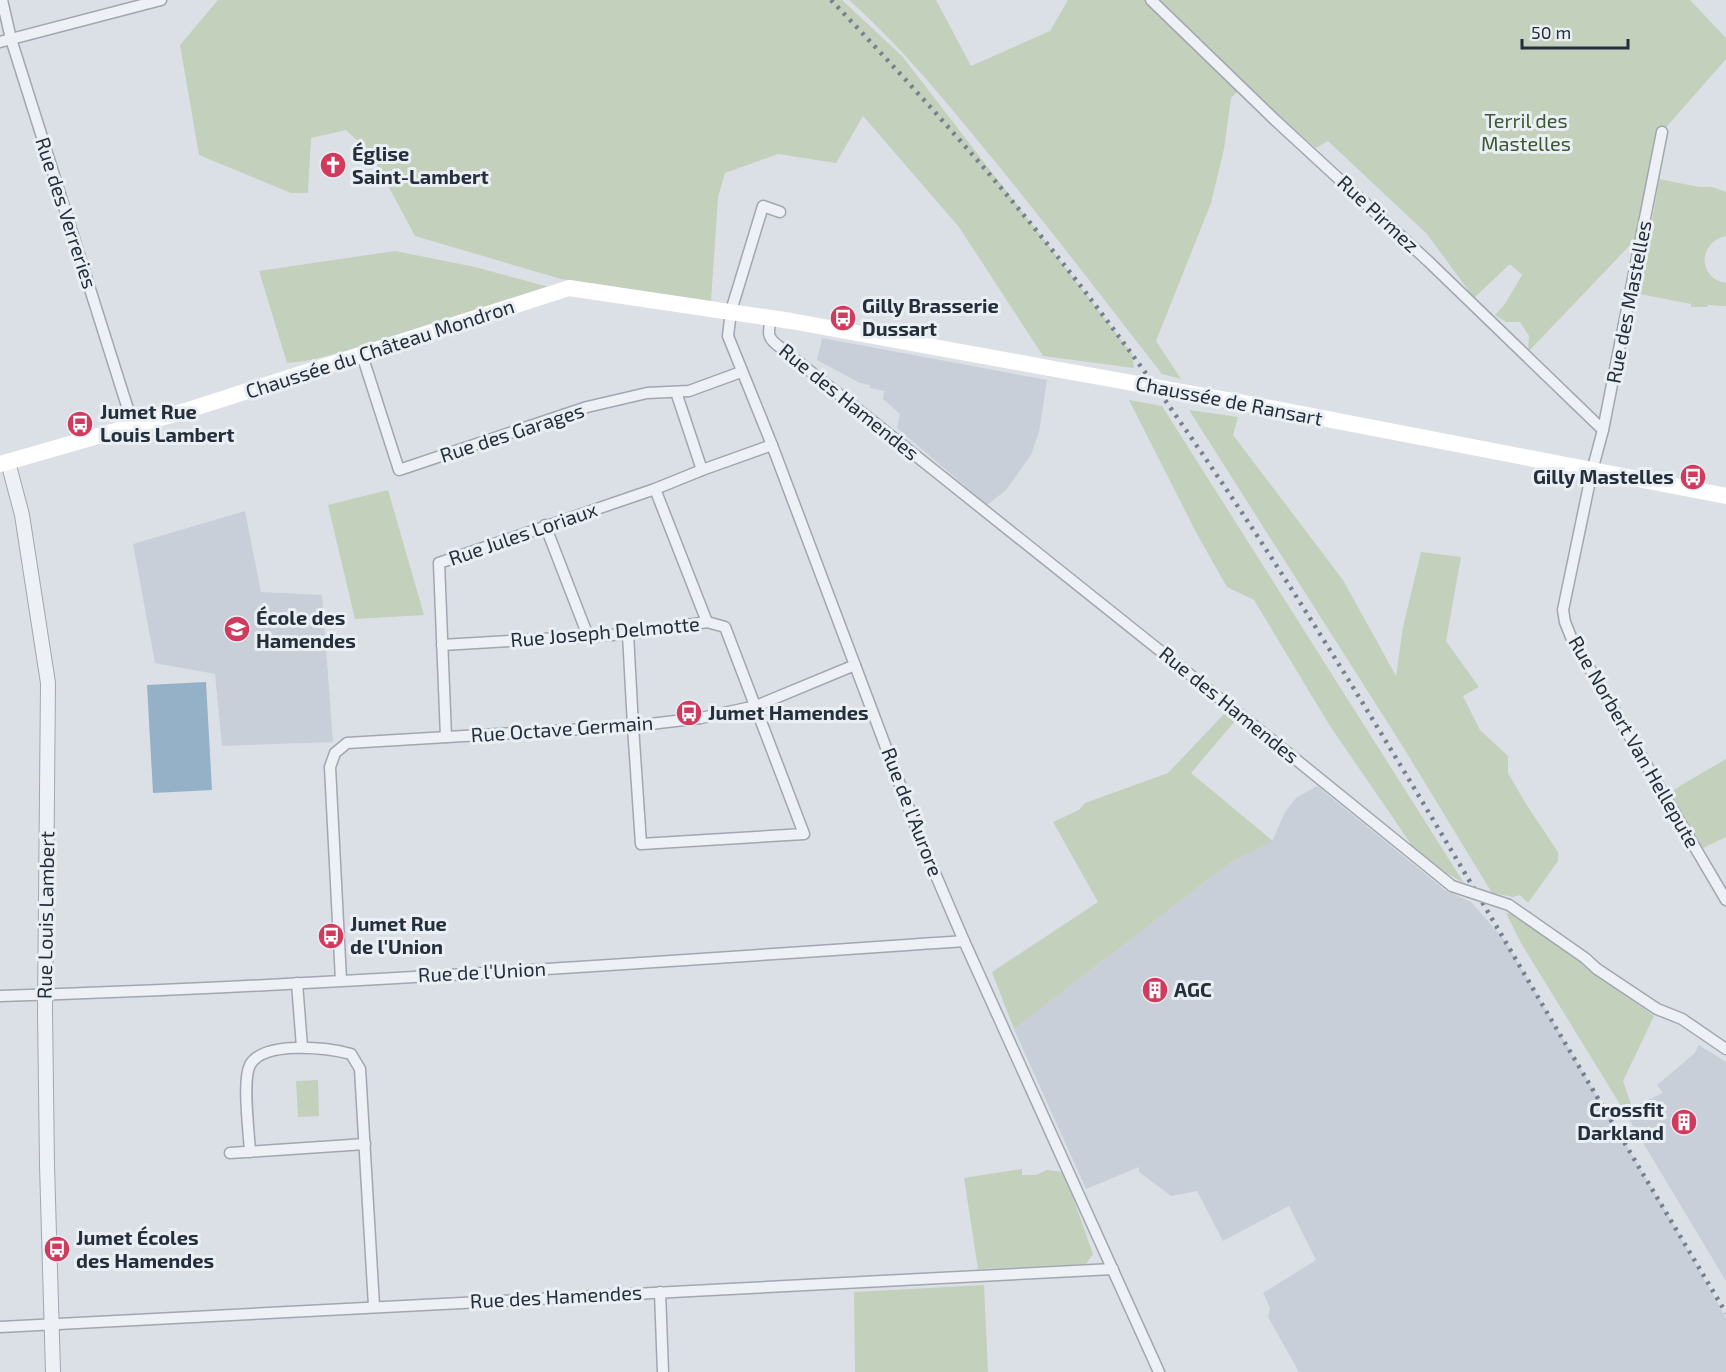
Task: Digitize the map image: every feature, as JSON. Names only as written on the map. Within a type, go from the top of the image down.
[{"type":"main road","name":"Chaussée du Château Mondron","points":[[4,463],[185,411],[569,288],[731,311]]},
{"type":"main road","name":"Chaussée de Ransart","points":[[731,311],[1239,402],[1726,496]]},
{"type":"street","name":"Rue des Verreries","points":[[2,0],[5,41],[133,425]]},
{"type":"street","points":[[5,41],[126,4],[161,0]]},
{"type":"street","name":"Rue Pirmez","points":[[1151,0],[1284,128],[1428,261],[1603,430]]},
{"type":"street","name":"Rue des Mastelles","points":[[1592,471],[1603,430],[1662,132]]},
{"type":"street","name":"Rue de l'Aurore","points":[[780,212],[763,206],[731,311],[728,336],[772,445],[922,843],[1159,1372]]},
{"type":"street","name":"Rue des Hamendes","points":[[771,318],[770,339],[1452,886],[1509,905],[1657,1009],[1682,1019],[1726,1049]]},
{"type":"street","name":"Rue des Garages","points":[[362,355],[399,470],[587,407],[647,393],[689,391],[741,372]]},
{"type":"street","points":[[676,392],[702,470]]},
{"type":"street","name":"Rue Jules Loriaux","points":[[446,737],[439,563],[656,489],[772,445]]},
{"type":"street","name":"Rue Louis Lambert","points":[[4,463],[22,515],[48,682],[45,995],[53,1372]]},
{"type":"street","name":"Rue Norbert Van Hellepute","points":[[1592,471],[1563,610],[1566,622],[1571,637],[1726,900]]},
{"type":"street","points":[[656,489],[707,622]]},
{"type":"street","points":[[545,525],[588,636]]},
{"type":"street","name":"Rue Joseph Delmotte","points":[[442,645],[628,634],[707,622],[725,627],[804,834],[641,844],[633,726]]},
{"type":"street","points":[[628,634],[633,726]]},
{"type":"street","name":"Rue Octave Germain","points":[[341,980],[330,767],[335,753],[347,743],[633,726],[701,718],[756,706],[855,665]]},
{"type":"street","name":"Rue de l'Union","points":[[0,996],[297,983],[615,965],[964,941]]},
{"type":"street","points":[[297,983],[302,1047]]},
{"type":"street","points":[[250,1152],[246,1080],[251,1064],[263,1053],[302,1047],[351,1054],[360,1069],[374,1306]]},
{"type":"street","points":[[230,1153],[365,1144]]},
{"type":"street","name":"Rue des Hamendes","points":[[0,1327],[1113,1269]]},
{"type":"street","points":[[660,1292],[663,1372]]},
{"type":"shaded area","points":[[822,338],[1047,380],[1039,432],[1031,455],[1006,490],[987,505],[897,428],[900,414],[883,399],[884,391],[870,388],[870,385],[860,383],[817,360]]},
{"type":"shaded area","name":"École des Hamendes","points":[[245,511],[261,592],[322,595],[333,742],[222,746],[215,674],[155,663],[133,544]]},
{"type":"shaded area","points":[[1317,786],[1445,890],[1471,902],[1503,938],[1676,1229],[1726,1318],[1726,1372],[1299,1372],[1268,1317],[1270,1308],[1263,1293],[1316,1260],[1289,1206],[1223,1241],[1197,1191],[1171,1196],[1139,1172],[1139,1167],[1086,1189],[1014,1029],[1231,862],[1272,841],[1285,812],[1296,798]]},
{"type":"shaded area","points":[[1699,1045],[1726,1062],[1726,1281],[1621,1106],[1632,1107],[1663,1093],[1657,1085],[1694,1054]]},
{"type":"green space","points":[[218,0],[842,0],[902,56],[1132,354],[1134,368],[1043,356],[959,227],[863,116],[836,163],[778,154],[725,173],[718,197],[711,301],[561,279],[415,236],[370,152],[346,130],[311,138],[308,193],[291,193],[199,155],[180,45]]},
{"type":"green space","name":"Terril des Mastelles","points":[[849,0],[936,0],[971,66],[1050,31],[1068,0],[1690,0],[1726,38],[1726,59],[1662,132],[1637,243],[1633,242],[1528,352],[1529,336],[1520,322],[1506,322],[1495,315],[1505,304],[1522,275],[1510,264],[1474,298],[1427,234],[1328,141],[1316,148],[1244,85],[1231,98],[1224,149],[1211,203],[1156,341],[1181,379],[1162,374],[1036,212],[924,76]]},
{"type":"green space","points":[[1659,179],[1699,187],[1712,187],[1726,192],[1726,236],[1710,245],[1705,260],[1710,274],[1726,283],[1726,306],[1691,307],[1691,304],[1640,294]]},
{"type":"green space","points":[[395,251],[475,267],[549,287],[359,348],[306,361],[287,363],[259,271]]},
{"type":"green space","points":[[1129,400],[1162,406],[1464,883],[1422,860],[1330,726],[1254,600],[1227,587],[1198,536]]},
{"type":"green space","points":[[1189,410],[1238,417],[1233,435],[1343,580],[1396,676],[1403,627],[1421,552],[1461,557],[1446,641],[1479,687],[1463,696],[1480,730],[1508,756],[1508,773],[1558,852],[1558,861],[1528,903],[1520,895],[1513,897],[1492,893],[1405,750]]},
{"type":"green space","points":[[388,490],[424,615],[355,619],[328,505]]},
{"type":"green space","points":[[1225,713],[1235,721],[1191,773],[1273,841],[1231,862],[1014,1029],[992,972],[1098,902],[1053,822],[1079,810],[1085,803],[1168,773]]},
{"type":"green space","points":[[1726,759],[1726,837],[1703,848],[1670,793]]},
{"type":"green space","points":[[1506,913],[1516,915],[1654,1016],[1623,1081],[1632,1107],[1621,1106],[1521,943]]},
{"type":"green space","points":[[318,1080],[319,1116],[298,1117],[296,1081]]},
{"type":"green space","points":[[1022,1169],[1022,1175],[1036,1175],[1047,1170],[1064,1172],[1093,1254],[1086,1264],[978,1269],[964,1178]]},
{"type":"green space","points":[[984,1285],[988,1372],[855,1372],[854,1292]]},
{"type":"water","points":[[206,682],[212,790],[153,793],[147,685]]},
{"type":"railway","points":[[831,0],[943,121],[1050,247],[1117,334],[1220,480],[1364,705],[1726,1313]]},
{"type":"place","name":"Église Saint-Lambert","points":[[333,165]]},
{"type":"place","name":"Gilly Brasserie Dussart","points":[[843,318]]},
{"type":"place","name":"Jumet Rue Louis Lambert","points":[[80,424]]},
{"type":"place","name":"Gilly Mastelles","points":[[1693,477]]},
{"type":"place","name":"École des Hamendes","points":[[237,629]]},
{"type":"place","name":"Jumet Hamendes","points":[[689,713]]},
{"type":"place","name":"Jumet Rue de l'Union","points":[[331,936]]},
{"type":"place","name":"AGC","points":[[1155,990]]},
{"type":"place","name":"Crossfit Darkland","points":[[1684,1122]]},
{"type":"place","name":"Jumet Écoles des Hamendes","points":[[57,1249]]}]
